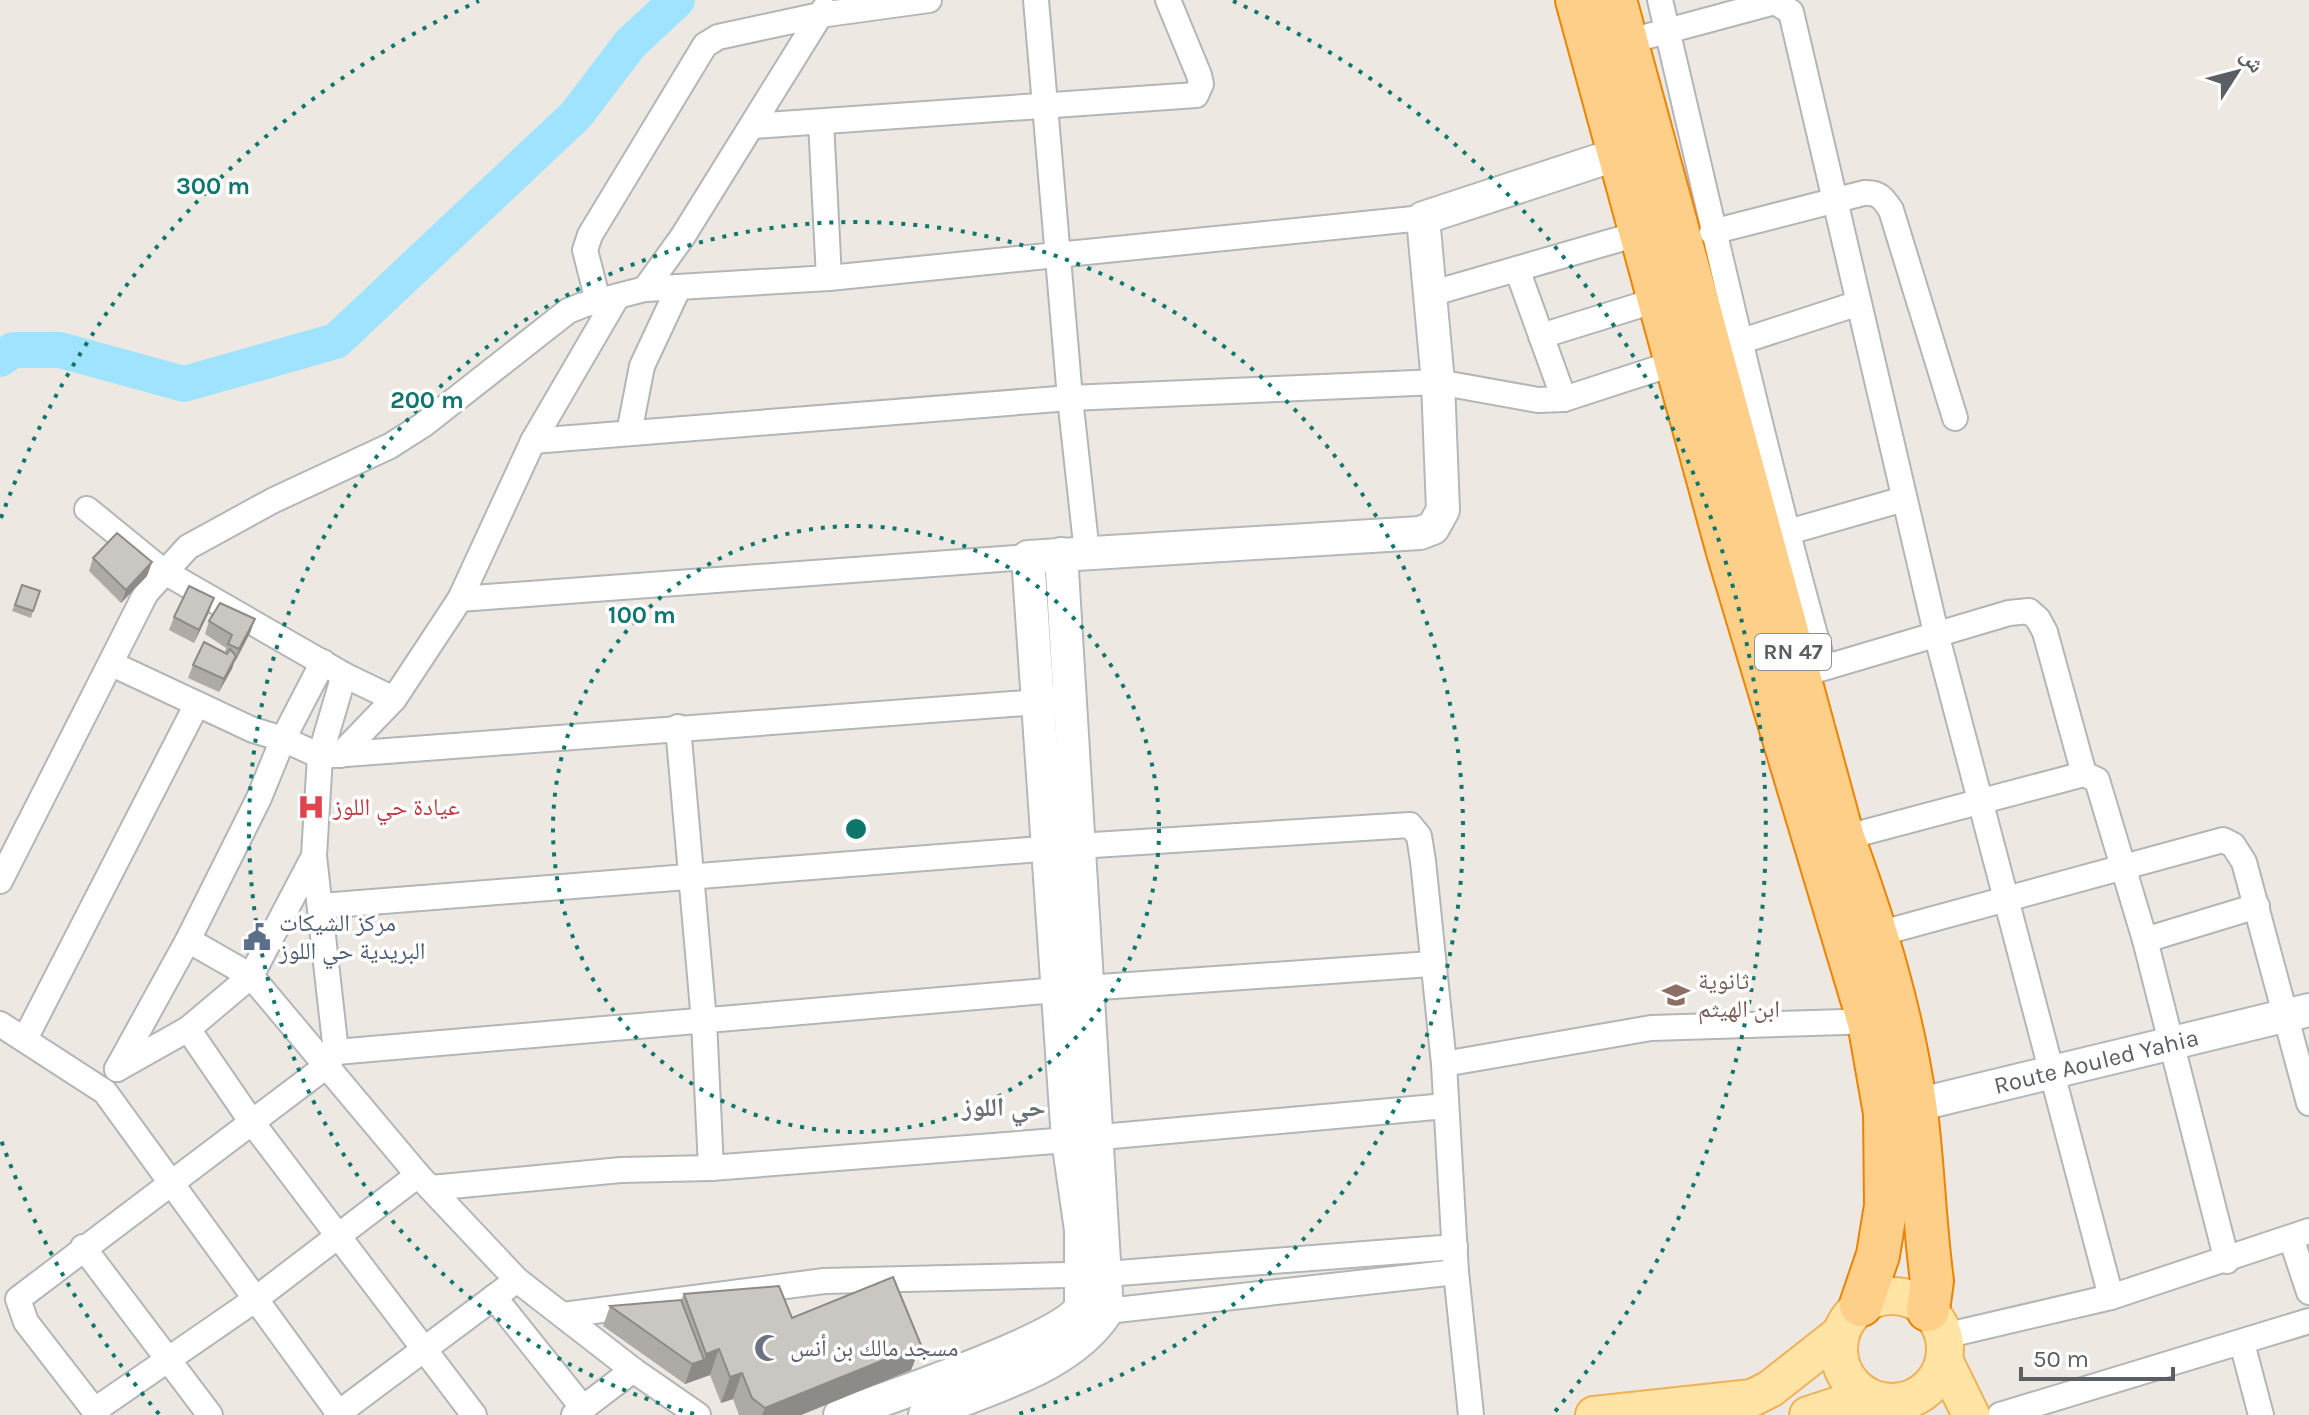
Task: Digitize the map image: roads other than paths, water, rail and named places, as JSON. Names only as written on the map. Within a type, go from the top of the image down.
[{"type":"highway","name":"RN 47","points":[[1577,0],[1660,299],[1709,351]]},
{"type":"highway","name":"RN 47","points":[[1615,0],[1884,1021],[1932,1281],[1939,1335]]},
{"type":"highway","name":"RN 47","points":[[1759,542],[1812,672],[1843,838],[1878,934],[1884,1021]]},
{"type":"highway","name":"RN 47","points":[[1850,1320],[1878,1255],[1900,1109]]},
{"type":"main road","points":[[1594,1415],[1658,1413],[1752,1398],[1784,1380],[1877,1297],[1895,1296],[1913,1300],[1939,1335],[1971,1415]]},
{"type":"main road","points":[[1850,1320],[1839,1361],[1844,1374],[1889,1406]]},
{"type":"main road","points":[[1808,1415],[1889,1406],[1929,1388],[1939,1335]]},
{"type":"street","points":[[608,299],[585,250],[590,235],[695,57],[718,37],[825,7],[929,0]]},
{"type":"street","points":[[925,1415],[1059,1357],[1094,1331],[1092,1230],[1082,1139],[1072,990],[1078,846],[1071,699],[1074,554],[1070,398],[1036,0]]},
{"type":"street","points":[[753,126],[1045,108],[1196,95],[1201,84],[1199,75],[1168,0]]},
{"type":"street","points":[[1660,0],[1712,232],[1709,351],[1759,542],[1904,499]]},
{"type":"street","points":[[1626,42],[1775,2],[1791,12],[1937,637],[2111,1297]]},
{"type":"street","points":[[645,289],[753,126],[825,7]]},
{"type":"street","points":[[821,122],[829,278]]},
{"type":"street","points":[[0,881],[146,593],[163,571],[188,547],[230,523],[390,446],[423,425],[568,311],[645,289],[829,278],[1423,218],[1618,154]]},
{"type":"street","points":[[1712,232],[1875,193],[1891,210],[1955,418]]},
{"type":"street","points":[[460,599],[1028,557],[1427,532],[1438,523],[1443,510],[1438,382],[1423,218]]},
{"type":"street","points":[[1430,294],[1641,233]]},
{"type":"street","points":[[1517,269],[1564,399]]},
{"type":"street","points":[[629,433],[642,366],[679,287]]},
{"type":"street","points":[[330,756],[394,699],[460,599],[533,441],[608,299]]},
{"type":"street","points":[[1541,336],[1660,299]]},
{"type":"street","points":[[533,441],[1070,398],[1438,382],[1538,400],[1564,399],[1859,303]]},
{"type":"street","points":[[87,509],[163,571],[344,675],[394,699]]},
{"type":"street","points":[[1028,557],[1046,851],[1072,990]]},
{"type":"street","points":[[1812,672],[2021,610],[2038,619],[2045,632],[2084,774]]},
{"type":"street","points":[[105,1092],[188,940],[323,662]]},
{"type":"street","points":[[112,664],[253,730],[330,756],[1071,699]]},
{"type":"street","points":[[331,1059],[321,906],[314,856],[344,675]]},
{"type":"street","points":[[25,1039],[197,704]]},
{"type":"street","points":[[678,727],[704,1021],[711,1168]]},
{"type":"street","points":[[1843,838],[1981,799],[2084,774],[2092,775],[2101,788],[2121,866],[2145,940],[2227,1261]]},
{"type":"street","points":[[321,906],[692,875],[1046,851],[1078,846],[1410,825],[1416,830],[1421,846],[1431,964],[1444,1064],[1456,1272],[1471,1415]]},
{"type":"street","points":[[1878,934],[2223,840],[2240,852],[2296,1013],[2309,1103]]},
{"type":"street","points":[[117,1069],[188,1029],[251,976],[314,856]]},
{"type":"street","points":[[2145,940],[2257,906]]},
{"type":"street","points":[[188,940],[251,976],[331,1059],[424,1182],[517,1280],[633,1370],[698,1415]]},
{"type":"street","points":[[1431,964],[704,1021],[331,1059],[171,1184],[25,1292],[18,1305],[26,1322],[96,1413],[253,1301],[339,1235],[424,1182],[711,1168],[1446,1106]]},
{"type":"street","name":"Route Aouled Yahia","points":[[1900,1109],[2296,1013]]},
{"type":"street","points":[[1444,1064],[1651,1028],[1884,1021]]},
{"type":"street","points":[[0,1024],[105,1092],[253,1301],[338,1414],[517,1280]]},
{"type":"street","points":[[188,1029],[251,1121],[474,1415]]},
{"type":"street","points":[[1939,1335],[2111,1297],[2227,1261],[2300,1234],[2309,1292]]},
{"type":"street","points":[[83,1247],[210,1415]]},
{"type":"street","points":[[563,1315],[824,1281],[1094,1274],[1455,1247]]},
{"type":"street","points":[[1360,1254],[1365,1283]]},
{"type":"street","points":[[847,1414],[1000,1354],[1094,1309],[1456,1272]]},
{"type":"street","points":[[494,1297],[578,1412],[633,1370]]},
{"type":"street","points":[[2000,1415],[2309,1321]]},
{"type":"street","points":[[2242,1343],[2261,1415]]},
{"type":"waterway","points":[[0,359],[13,350],[60,350],[184,384],[336,341],[576,115],[630,44],[677,0]]},
{"type":"place","name":"عيادة حي اللوز","points":[[311,807]]},
{"type":"place","name":"مركز الشيكات البريدية حي اللوز","points":[[257,937]]},
{"type":"place","name":"ثانوية ابن الهيثم","points":[[1676,995]]},
{"type":"place","name":"مسجد مالك بن أنس","points":[[768,1348]]},
{"type":"district","name":"حي اللوز","points":[[1004,1107]]}]
